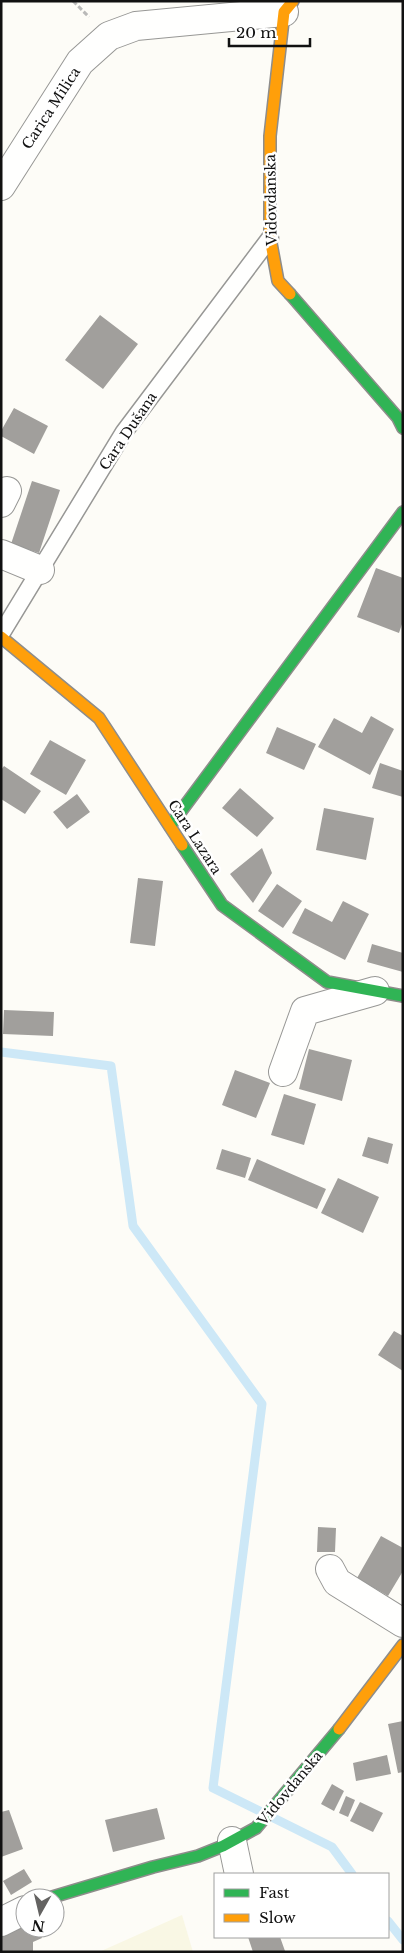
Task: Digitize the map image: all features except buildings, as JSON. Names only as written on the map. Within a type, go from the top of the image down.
[{"type":"street","name":"Carica Milica","points":[[1,186],[80,62],[109,36],[136,26],[289,7]]},
{"type":"street","name":"Vidovdanska","points":[[289,7],[270,136],[270,238],[278,281],[401,420]]},
{"type":"street","points":[[170,826],[403,512]]},
{"type":"street","points":[[1,554],[40,570]]},
{"type":"street","name":"Cara Lazara","points":[[1,635],[99,718],[222,905],[327,982],[403,996]]},
{"type":"street","points":[[283,1072],[305,1011],[375,990]]},
{"type":"street","points":[[330,1569],[337,1582],[403,1623]]},
{"type":"street","name":"Vidovdanska","points":[[65,1892],[153,1866],[198,1856],[256,1828],[327,1744],[403,1645]]},
{"type":"street","points":[[232,1841],[239,1873]]},
{"type":"street","points":[[1,1922],[15,1915]]},
{"type":"lane","name":"Cara Dušana","points":[[1,635],[124,432],[270,238]]},
{"type":"shaded area","points":[[182,1915],[193,1952],[99,1952]]},
{"type":"waterway","points":[[1,1052],[111,1066],[133,1226],[262,1404],[213,1788],[332,1847],[351,1873]]},
{"type":"waterway","points":[[389,1922],[403,1940]]},
{"type":"traffic: fast","points":[[290,294],[398,418],[403,428]]},
{"type":"traffic: fast","points":[[170,826],[403,512]]},
{"type":"traffic: fast","points":[[182,845],[222,905],[327,982],[403,996]]},
{"type":"traffic: fast","points":[[65,1893],[153,1867],[198,1856],[223,1846],[256,1828],[339,1729]]},
{"type":"traffic: slow","points":[[290,294],[278,281],[270,238],[270,136],[284,12],[293,1]]},
{"type":"traffic: slow","points":[[1,637],[99,718],[182,845]]},
{"type":"traffic: slow","points":[[339,1729],[403,1645]]}]
